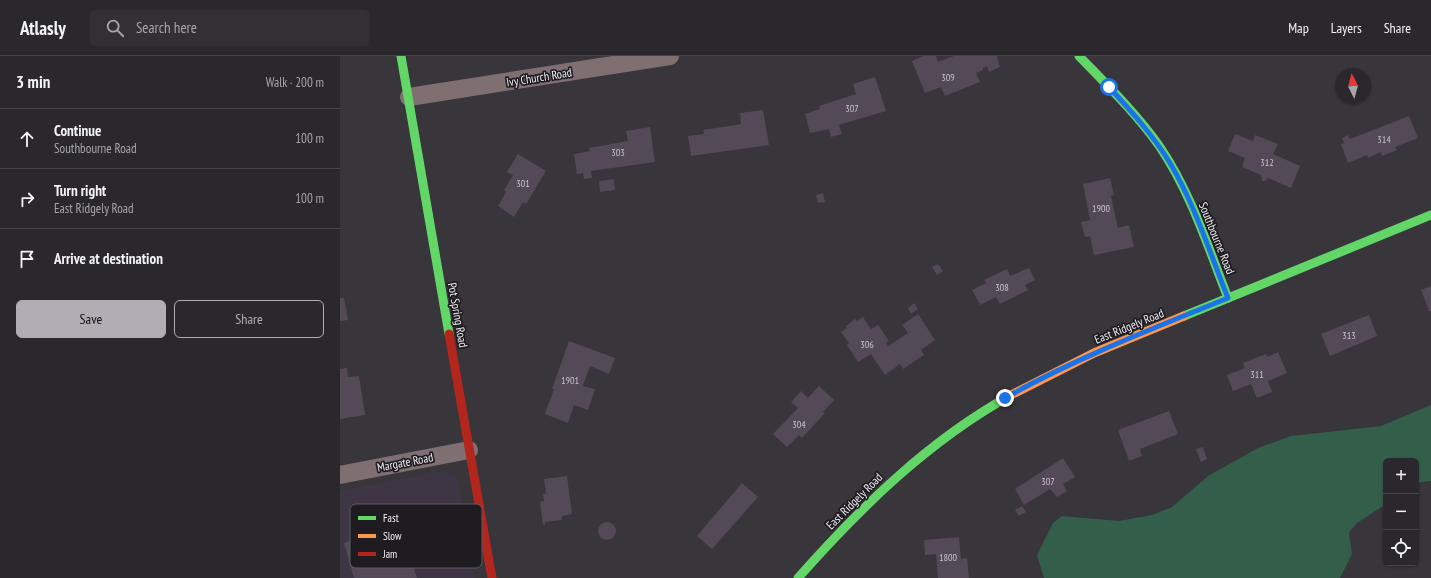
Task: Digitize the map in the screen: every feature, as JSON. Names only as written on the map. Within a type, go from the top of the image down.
[{"type":"street","name":"Pot Spring Road","points":[[401,56],[479,504]]},
{"type":"street","name":"Ivy Church Road","points":[[408,97],[670,56]]},
{"type":"street","name":"Southbourne Road","points":[[1079,56],[1148,130],[1170,164],[1192,207],[1228,298]]},
{"type":"street","name":"East Ridgely Road","points":[[802,577],[849,522],[884,486],[923,453],[977,415],[1062,367],[1125,339],[1431,215]]},
{"type":"street","name":"Margate Road","points":[[340,475],[469,450]]},
{"type":"street","name":"Pot Spring Road","points":[[482,522],[492,578]]},
{"type":"shaded area","points":[[442,471],[455,476],[458,482],[462,504],[350,504],[350,568],[473,568],[475,578],[340,578],[340,491]]},
{"type":"green space","points":[[1431,405],[1431,481],[1419,483],[1419,458],[1383,458],[1383,506],[1357,523],[1349,532],[1352,554],[1340,578],[1044,578],[1037,555],[1053,523],[1062,516],[1119,521],[1152,515],[1172,507],[1208,476],[1258,448],[1291,436],[1381,426]]},
{"type":"building","points":[[923,56],[936,56],[938,62],[954,56],[997,56],[1000,67],[989,72],[987,66],[983,68],[983,70],[976,73],[980,82],[945,96],[941,87],[925,93],[912,61]]},
{"type":"building","points":[[875,77],[886,111],[839,125],[842,134],[831,137],[829,129],[810,133],[805,114],[820,109],[819,106],[856,94],[853,84]]},
{"type":"building","points":[[763,110],[769,145],[691,156],[688,136],[704,134],[703,130],[741,124],[740,113]]},
{"type":"building","points":[[1409,116],[1418,138],[1395,147],[1397,150],[1382,156],[1381,152],[1368,158],[1367,155],[1348,163],[1341,144],[1344,143],[1342,138],[1348,135],[1350,139]]},
{"type":"building","points":[[650,127],[655,162],[591,171],[592,178],[584,179],[583,173],[577,174],[574,154],[590,151],[589,148],[628,141],[626,131]]},
{"type":"building","points":[[1235,134],[1253,141],[1255,135],[1278,144],[1273,154],[1300,166],[1291,188],[1268,178],[1266,181],[1262,181],[1261,175],[1242,167],[1245,158],[1228,151]]},
{"type":"building","points":[[518,154],[546,171],[526,204],[523,202],[514,217],[498,206],[506,192],[504,190],[513,175],[507,172]]},
{"type":"building","points":[[1110,178],[1114,195],[1111,196],[1118,228],[1129,225],[1134,247],[1094,255],[1090,236],[1085,237],[1081,222],[1090,220],[1083,184]]},
{"type":"building","points":[[614,179],[615,190],[600,192],[599,181]]},
{"type":"building","points":[[823,193],[825,202],[818,203],[816,195]]},
{"type":"building","points":[[938,264],[943,271],[937,275],[932,267]]},
{"type":"building","points":[[1029,268],[1035,280],[1025,285],[1028,290],[1000,304],[996,297],[980,305],[972,290],[986,283],[984,280],[1007,269],[1010,276]]},
{"type":"building","points":[[1431,286],[1431,311],[1429,311],[1421,290]]},
{"type":"building","points":[[340,298],[344,298],[348,320],[340,321]]},
{"type":"building","points":[[914,303],[918,309],[911,314],[908,308]]},
{"type":"building","points":[[918,314],[935,340],[921,350],[924,355],[903,369],[900,364],[885,375],[871,354],[858,362],[847,345],[849,343],[841,332],[855,319],[857,321],[863,317],[871,329],[878,325],[889,341],[886,343],[888,346],[908,333],[902,325]]},
{"type":"building","points":[[1369,315],[1377,336],[1330,356],[1321,334]]},
{"type":"building","points":[[569,341],[615,358],[609,374],[590,366],[583,386],[595,389],[588,410],[574,405],[568,423],[545,414]]},
{"type":"building","points":[[1278,352],[1287,373],[1268,381],[1272,392],[1257,398],[1251,384],[1233,391],[1227,375],[1245,368],[1243,363],[1266,354],[1267,357]]},
{"type":"building","points":[[347,368],[348,377],[359,376],[365,415],[340,419],[340,369]]},
{"type":"building","points":[[819,386],[834,400],[823,412],[825,413],[802,438],[799,435],[787,447],[773,434],[798,408],[791,402],[801,391],[808,398]]},
{"type":"building","points":[[1169,411],[1178,434],[1140,449],[1142,456],[1129,461],[1118,430]]},
{"type":"building","points":[[1203,447],[1207,459],[1201,462],[1196,449]]},
{"type":"building","points":[[1063,458],[1075,477],[1063,484],[1067,491],[1057,497],[1050,489],[1024,505],[1015,489]]},
{"type":"building","points":[[567,476],[572,514],[562,516],[562,520],[545,522],[545,525],[543,525],[540,502],[544,501],[543,494],[546,494],[544,479]]},
{"type":"building","points":[[742,483],[758,497],[712,549],[697,536]]},
{"type":"building","points":[[1022,506],[1026,512],[1019,516],[1015,510]]},
{"type":"building","points":[[607,522],[613,525],[616,531],[613,537],[607,540],[601,537],[598,531],[601,525]]},
{"type":"building","points":[[959,537],[961,559],[967,558],[969,578],[938,578],[936,554],[925,555],[924,540]]},
{"type":"building","points":[[350,541],[350,564],[344,543]]},
{"type":"building","points":[[351,568],[414,568],[417,578],[354,578]]},
{"type":"traffic: fast","points":[[401,56],[449,334]]},
{"type":"traffic: fast","points":[[1079,56],[1142,123],[1160,147],[1190,202],[1228,298]]},
{"type":"traffic: fast","points":[[1184,316],[1431,215]]},
{"type":"traffic: fast","points":[[798,578],[871,501],[923,455],[951,433],[1011,395]]},
{"type":"traffic: slow","points":[[1011,395],[1094,353],[1184,316]]},
{"type":"traffic: jam","points":[[449,334],[479,504]]},
{"type":"traffic: jam","points":[[482,521],[492,578]]},
{"type":"route","points":[[1005,398],[1062,367],[1125,339],[1228,298],[1192,207],[1170,164],[1148,130],[1109,87]]}]
